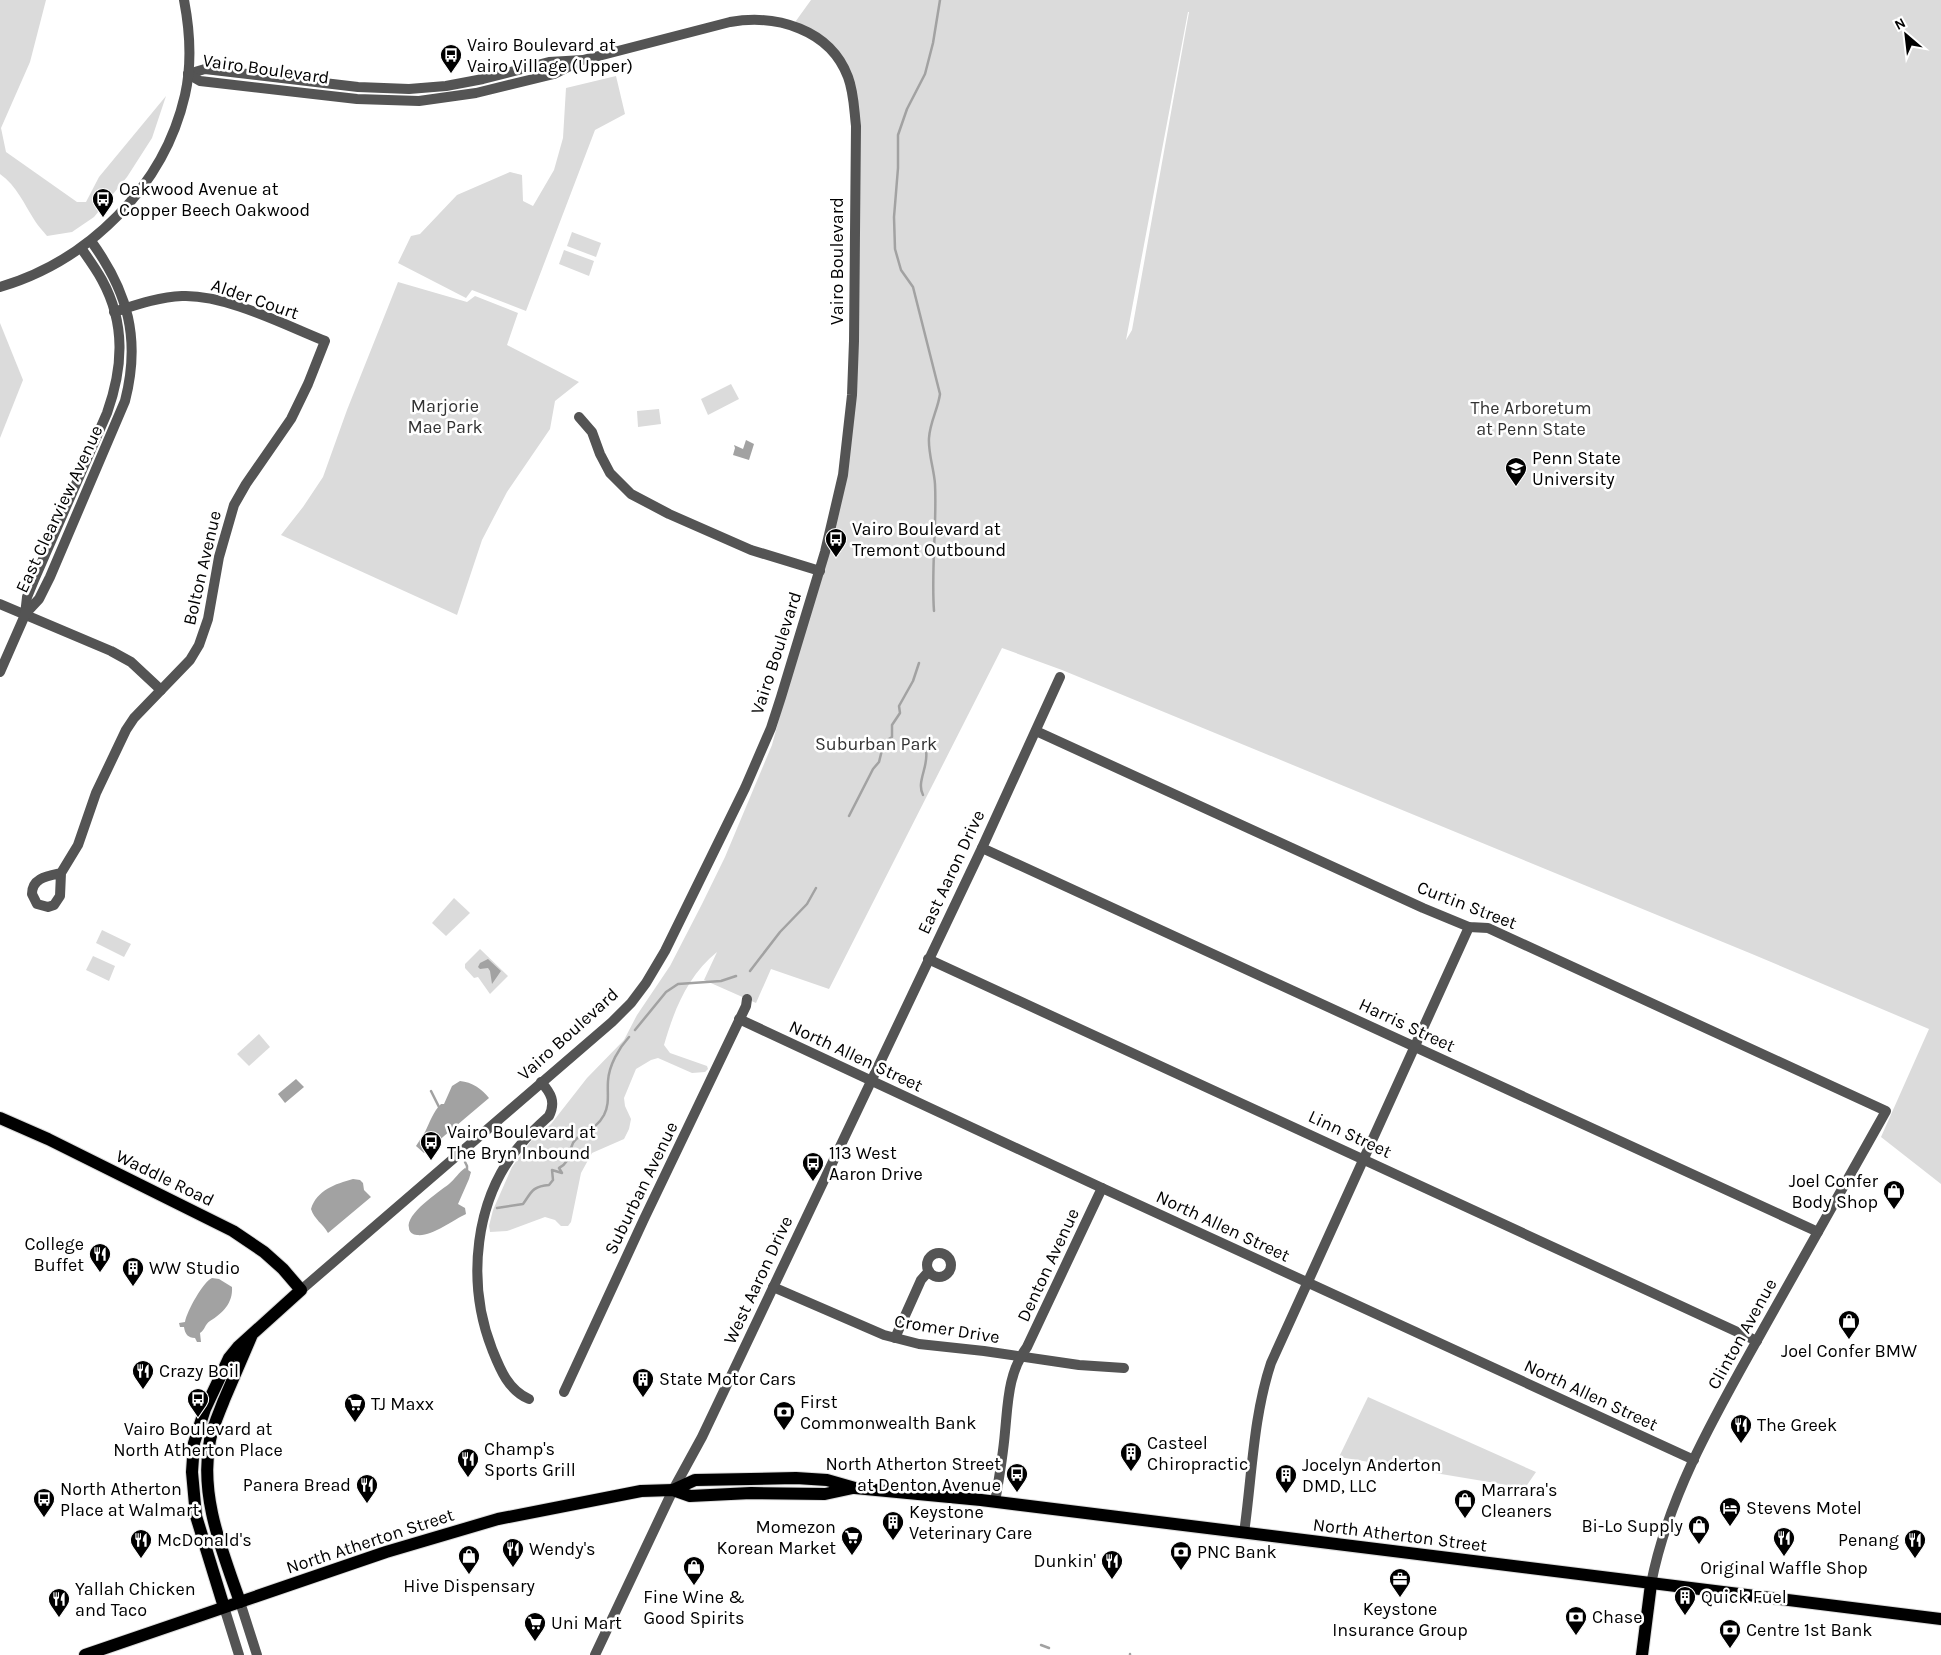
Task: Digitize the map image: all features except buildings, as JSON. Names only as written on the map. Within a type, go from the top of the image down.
[{"type":"main road","name":"Waddle Road","points":[[0,1118],[48,1139],[233,1231],[264,1252],[284,1269],[302,1290]]},
{"type":"main road","name":"Vairo Boulevard","points":[[224,1607],[196,1516],[192,1493],[192,1454],[201,1421],[222,1372],[233,1353],[302,1290]]},
{"type":"main road","name":"Vairo Boulevard","points":[[240,1602],[211,1513],[208,1486],[208,1449],[214,1424],[253,1333]]},
{"type":"main road","name":"North Atherton Street","points":[[85,1655],[386,1552],[498,1519],[641,1491],[673,1490],[695,1480],[750,1478],[827,1480],[855,1488],[995,1502],[1941,1619]]},
{"type":"main road","points":[[1642,1655],[1651,1584]]},
{"type":"street","points":[[0,287],[41,271],[91,241],[125,208],[140,190],[160,159],[170,139],[185,96],[189,51],[184,0]]},
{"type":"street","name":"Vairo Boulevard","points":[[188,74],[200,81],[357,99],[419,100],[448,98],[554,74],[582,60],[748,19],[787,23],[814,36],[828,47],[841,63],[848,77],[854,97],[856,126],[855,316],[852,395],[843,475],[820,571],[781,697],[759,756],[665,951],[646,983],[631,1003],[612,1022],[302,1290]]},
{"type":"street","name":"East Clearview Avenue","points":[[25,615],[39,599],[50,577],[125,401],[131,378],[133,360],[132,336],[126,309],[118,286],[106,262],[91,241]]},
{"type":"street","name":"East Clearview Avenue","points":[[25,615],[27,597],[114,392],[120,367],[120,347],[112,301],[102,280],[81,248]]},
{"type":"street","name":"Alder Court","points":[[114,312],[170,297],[192,296],[210,298],[239,307],[325,341]]},
{"type":"street","name":"Bolton Avenue","points":[[61,873],[78,845],[96,793],[126,730],[134,718],[190,660],[199,644],[208,619],[219,556],[234,506],[249,479],[291,419],[308,384],[325,341]]},
{"type":"street","points":[[579,417],[592,432],[600,454],[610,472],[631,494],[669,514],[751,550],[820,571]]},
{"type":"street","points":[[0,604],[111,651],[130,662],[161,690]]},
{"type":"street","points":[[0,672],[25,615]]},
{"type":"street","name":"East Aaron Drive","points":[[870,1081],[982,848],[1060,677]]},
{"type":"street","name":"Curtin Street","points":[[1036,731],[1423,908],[1469,927],[1488,928],[1886,1111]]},
{"type":"street","name":"Harris Street","points":[[982,848],[1818,1232]]},
{"type":"street","points":[[1244,1533],[1254,1447],[1265,1381],[1271,1363],[1469,927]]},
{"type":"street","name":"Linn Street","points":[[928,960],[1757,1340]]},
{"type":"street","name":"Suburban Avenue","points":[[564,1392],[746,1006],[747,999]]},
{"type":"street","name":"North Allen Street","points":[[739,1019],[1694,1460]]},
{"type":"street","name":"West Aaron Drive","points":[[595,1655],[673,1490],[702,1436],[870,1081]]},
{"type":"street","points":[[528,1399],[520,1396],[508,1382],[499,1368],[488,1338],[478,1296],[478,1250],[484,1215],[491,1195],[504,1170],[521,1144],[549,1116],[551,1111],[552,1098],[541,1082]]},
{"type":"street","name":"Clinton Avenue","points":[[1651,1584],[1668,1520],[1694,1460],[1757,1340],[1886,1111]]},
{"type":"street","name":"Denton Avenue","points":[[995,1502],[1013,1374],[1102,1188]]},
{"type":"street","points":[[895,1338],[921,1280],[929,1271]]},
{"type":"street","name":"Cromer Drive","points":[[773,1287],[884,1336],[919,1344],[1078,1365],[1124,1368]]},
{"type":"street","points":[[240,1602],[257,1655]]},
{"type":"street","points":[[224,1607],[239,1655]]},
{"type":"green space","points":[[0,0],[46,0],[30,62],[1,128],[6,152],[77,202],[86,202],[99,177],[166,96],[152,138],[127,177],[94,217],[72,232],[47,236],[36,223],[16,190],[0,174]]},
{"type":"green space","name":"The Arboretum at Penn State","points":[[811,0],[1941,0],[1941,1184],[1881,1137],[1929,1029],[1752,954],[1062,670],[1002,648],[829,989],[771,969],[756,1003],[704,980],[717,952],[698,971],[683,994],[672,1019],[664,1045],[670,1053],[707,1066],[708,1069],[705,1072],[692,1073],[658,1058],[636,1069],[624,1098],[625,1106],[631,1119],[629,1129],[624,1139],[592,1153],[581,1173],[571,1222],[568,1226],[561,1226],[555,1220],[545,1217],[507,1231],[490,1232],[489,1226],[493,1210],[512,1167],[531,1141],[551,1124],[587,1078],[624,1040],[637,1015],[670,966],[702,904],[725,857],[772,745],[817,578],[847,444],[853,301],[853,92],[828,47],[793,25]],"holes":[[[1189,12],[1132,330],[1126,340]]]},
{"type":"green space","points":[[616,76],[625,114],[595,130],[526,311],[472,290],[466,298],[398,263],[411,236],[420,234],[457,195],[510,172],[522,175],[523,201],[533,206],[554,170],[563,138],[566,88]]},
{"type":"green space","points":[[572,232],[601,243],[596,257],[567,246]]},
{"type":"green space","points":[[564,250],[594,261],[589,276],[559,264]]},
{"type":"green space","name":"Marjorie Mae Park","points":[[398,282],[467,302],[475,296],[518,313],[507,345],[579,382],[555,401],[550,429],[507,492],[482,540],[457,615],[281,535],[323,477],[347,410]]},
{"type":"green space","points":[[0,323],[23,380],[0,438]]},
{"type":"green space","points":[[731,384],[739,399],[708,415],[701,399]]},
{"type":"green space","points":[[659,409],[661,424],[638,427],[637,411]]},
{"type":"green space","points":[[454,898],[470,913],[446,936],[432,923]]},
{"type":"green space","points":[[102,930],[131,944],[124,957],[96,943]]},
{"type":"green space","points":[[480,949],[508,976],[490,994],[478,977],[474,978],[465,968],[465,964]]},
{"type":"green space","points":[[93,956],[115,966],[109,981],[86,970]]},
{"type":"green space","points":[[259,1034],[270,1047],[249,1066],[237,1054]]},
{"type":"green space","points":[[1368,1397],[1536,1472],[1525,1488],[1339,1457]]},
{"type":"shaded area","points":[[746,440],[754,444],[749,460],[733,455],[734,445],[743,449]]},
{"type":"shaded area","points":[[488,959],[501,971],[492,984],[488,968],[480,969],[478,967],[480,963]]},
{"type":"shaded area","points":[[296,1079],[304,1087],[285,1103],[278,1094]]},
{"type":"shaded area","points":[[460,1081],[476,1086],[489,1098],[424,1153],[416,1146],[436,1110],[441,1104],[444,1104],[452,1086]]},
{"type":"shaded area","points":[[465,1168],[471,1172],[458,1204],[465,1208],[466,1214],[429,1233],[417,1235],[411,1233],[409,1222],[412,1216]]},
{"type":"shaded area","points":[[353,1179],[360,1180],[363,1183],[364,1190],[371,1197],[328,1233],[312,1213],[311,1209],[314,1202],[322,1192]]},
{"type":"shaded area","points":[[212,1278],[219,1279],[232,1287],[231,1298],[223,1311],[208,1322],[200,1333],[201,1342],[197,1342],[195,1338],[187,1335],[184,1327],[180,1327],[179,1323],[185,1322],[196,1297],[204,1285]]},
{"type":"waterway","points":[[934,611],[935,484],[929,438],[940,394],[913,287],[901,270],[895,249],[894,217],[898,168],[898,135],[907,109],[925,74],[933,43],[940,0]]},
{"type":"waterway","points":[[849,816],[873,769],[879,762],[884,742],[892,737],[892,725],[900,713],[899,706],[913,681],[919,663]]},
{"type":"waterway","points":[[923,795],[921,785],[926,762],[926,751]]},
{"type":"waterway","points":[[750,971],[780,932],[807,904],[816,888]]},
{"type":"waterway","points":[[635,1030],[666,992],[678,984],[721,981],[736,976]]},
{"type":"waterway","points":[[497,1208],[523,1204],[535,1189],[549,1185],[553,1180],[552,1170],[562,1173],[559,1168],[567,1161],[573,1143],[579,1136],[596,1125],[606,1111],[610,1069],[618,1052],[629,1037]]},
{"type":"waterway","points":[[431,1091],[439,1107]]},
{"type":"waterway","points":[[465,1162],[467,1170]]},
{"type":"waterway","points":[[1041,1645],[1049,1648]]},
{"type":"place","name":"Vairo Boulevard at Vairo Village (Upper)","points":[[451,74]]},
{"type":"place","name":"Oakwood Avenue at Copper Beech Oakwood","points":[[103,218]]},
{"type":"place","name":"Penn State University","points":[[1516,487]]},
{"type":"place","name":"Vairo Boulevard at Tremont Outbound","points":[[836,558]]},
{"type":"place","name":"Vairo Boulevard at The Bryn Inbound","points":[[431,1161]]},
{"type":"place","name":"113 West Aaron Drive","points":[[813,1182]]},
{"type":"place","name":"Joel Confer Body Shop","points":[[1894,1210]]},
{"type":"place","name":"College Buffet","points":[[100,1273]]},
{"type":"place","name":"WW Studio","points":[[133,1287]]},
{"type":"place","name":"Joel Confer BMW","points":[[1849,1340]]},
{"type":"place","name":"Crazy Boil","points":[[143,1390]]},
{"type":"place","name":"State Motor Cars","points":[[643,1398]]},
{"type":"place","name":"Vairo Boulevard at North Atherton Place","points":[[198,1418]]},
{"type":"place","name":"TJ Maxx","points":[[355,1423]]},
{"type":"place","name":"First Commonwealth Bank","points":[[784,1431]]},
{"type":"place","name":"The Greek","points":[[1741,1444]]},
{"type":"place","name":"Casteel Chiropractic","points":[[1131,1472]]},
{"type":"place","name":"Champ's Sports Grill","points":[[468,1478]]},
{"type":"place","name":"North Atherton Street at Denton Avenue","points":[[1017,1493]]},
{"type":"place","name":"Jocelyn Anderton DMD, LLC","points":[[1286,1494]]},
{"type":"place","name":"Panera Bread","points":[[367,1504]]},
{"type":"place","name":"North Atherton Place at Walmart","points":[[44,1518]]},
{"type":"place","name":"Marrara's Cleaners","points":[[1465,1519]]},
{"type":"place","name":"Stevens Motel","points":[[1730,1527]]},
{"type":"place","name":"Keystone Veterinary Care","points":[[893,1541]]},
{"type":"place","name":"Bi-Lo Supply","points":[[1699,1545]]},
{"type":"place","name":"Momezon Korean Market","points":[[852,1556]]},
{"type":"place","name":"Original Waffle Shop","points":[[1784,1557]]},
{"type":"place","name":"McDonald's","points":[[141,1559]]},
{"type":"place","name":"Penang","points":[[1915,1559]]},
{"type":"place","name":"Wendy's","points":[[513,1568]]},
{"type":"place","name":"PNC Bank","points":[[1181,1571]]},
{"type":"place","name":"Hive Dispensary","points":[[469,1575]]},
{"type":"place","name":"Dunkin'","points":[[1112,1580]]},
{"type":"place","name":"Fine Wine & Good Spirits","points":[[694,1586]]},
{"type":"place","name":"Keystone Insurance Group","points":[[1400,1598]]},
{"type":"place","name":"Quick Fuel","points":[[1685,1616]]},
{"type":"place","name":"Yallah Chicken and Taco","points":[[59,1618]]},
{"type":"place","name":"Chase","points":[[1576,1636]]},
{"type":"place","name":"Uni Mart","points":[[535,1642]]},
{"type":"place","name":"Centre 1st Bank","points":[[1730,1649]]},
{"type":"park label","name":"Suburban Park","points":[[876,744]]}]
